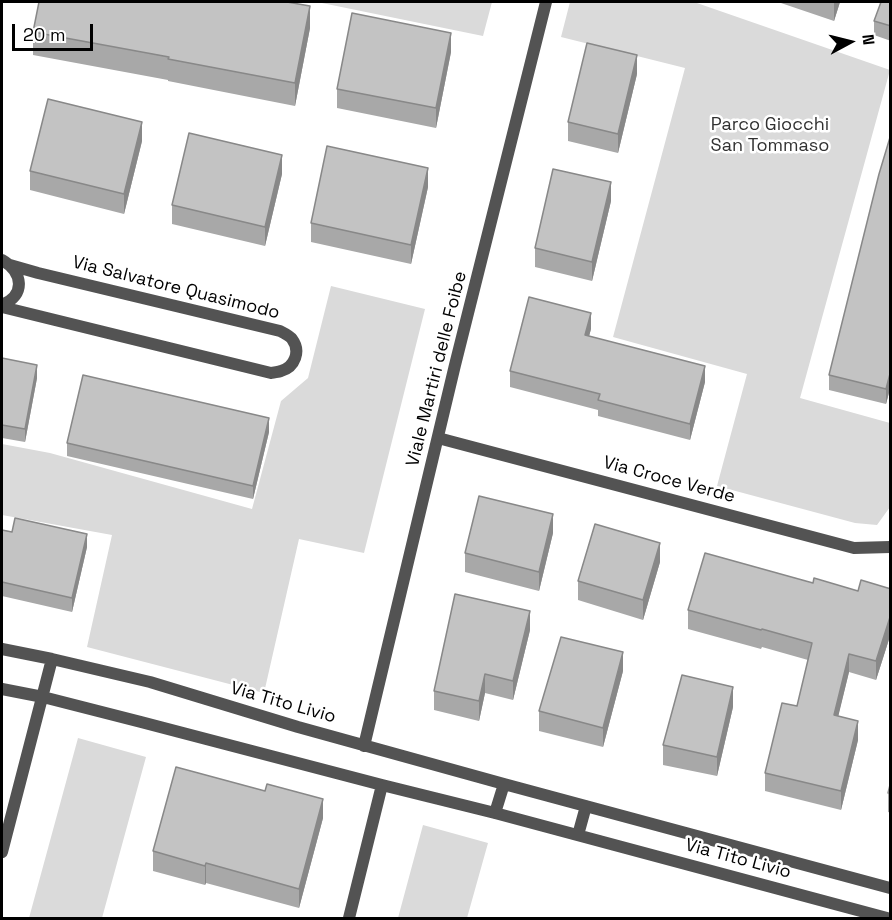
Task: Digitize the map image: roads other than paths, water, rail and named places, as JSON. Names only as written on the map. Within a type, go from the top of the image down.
[{"type":"street","name":"Viale Martiri delle Foibe","points":[[364,746],[455,364],[546,2]]},
{"type":"street","name":"Via Salvatore Quasimodo","points":[[2,306],[272,373],[283,371],[293,364],[296,356],[296,347],[292,338],[280,331],[38,273],[6,263]]},
{"type":"street","points":[[2,306],[14,298],[18,290],[16,272],[6,263]]},
{"type":"street","name":"Via Croce Verde","points":[[438,438],[854,548],[891,547]]},
{"type":"street","name":"Via Tito Livio","points":[[2,649],[150,682],[364,746],[891,888]]},
{"type":"street","points":[[2,852],[52,659]]},
{"type":"street","name":"Via Tito Livio","points":[[2,688],[495,813],[887,918]]},
{"type":"street","points":[[495,813],[504,784]]},
{"type":"street","points":[[349,918],[382,785]]},
{"type":"street","points":[[578,835],[586,806]]},
{"type":"park label","name":"Parco Giocchi San Tommaso","points":[[770,135]]}]
